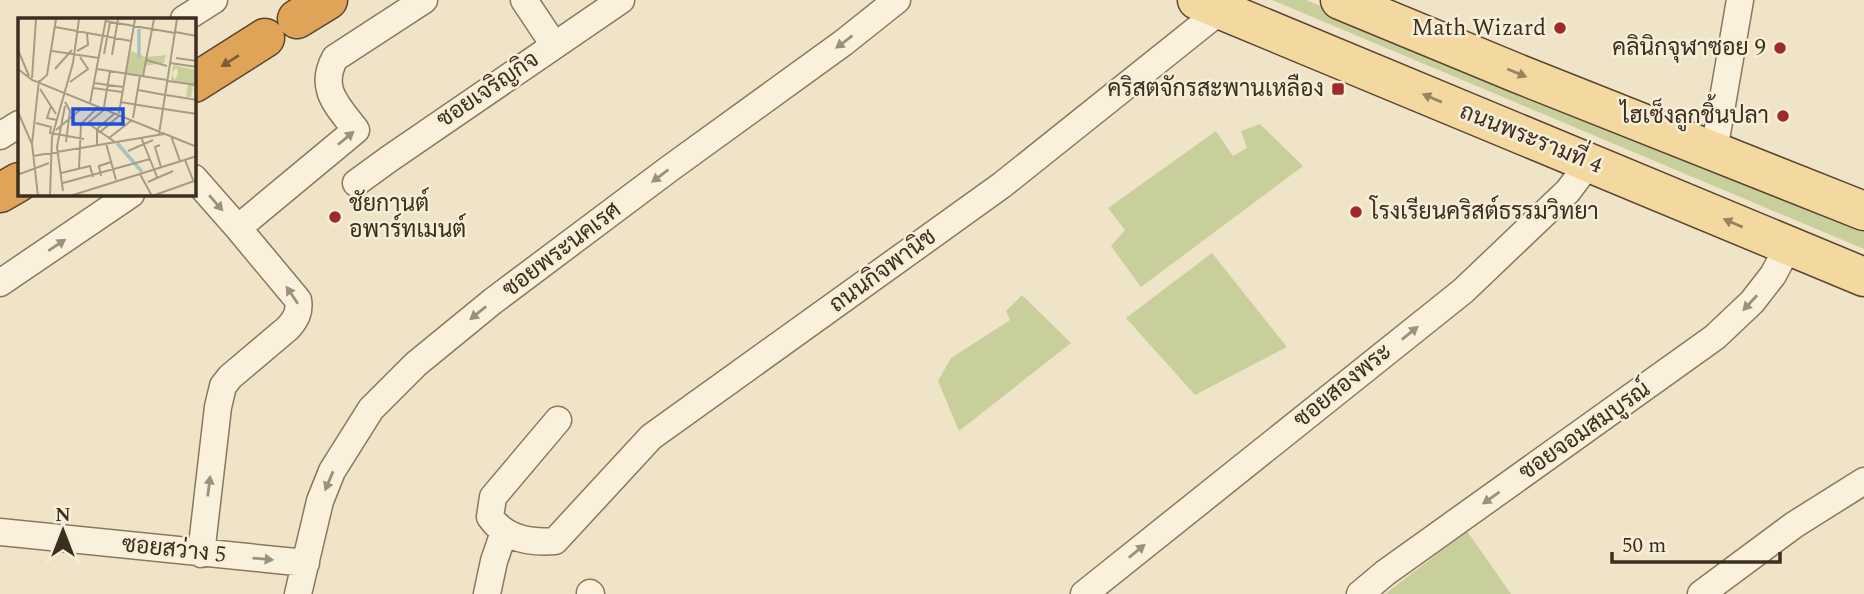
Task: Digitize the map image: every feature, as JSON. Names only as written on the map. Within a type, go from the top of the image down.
[{"type":"highway","points":[[196,82],[297,19]]},
{"type":"highway","points":[[0,193],[18,183]]},
{"type":"main road","points":[[1340,0],[1864,211]]},
{"type":"main road","name":"ถนนพระรามที่ 4","points":[[1209,5],[1864,277]]},
{"type":"street","points":[[186,18],[214,0]]},
{"type":"street","points":[[237,228],[356,130],[332,98],[328,71],[335,58],[424,0]]},
{"type":"street","points":[[524,0],[554,46]]},
{"type":"street","name":"ซอยเจริญกิจ","points":[[356,183],[621,0]]},
{"type":"street","name":"ซอยพระนคเรศ","points":[[298,594],[320,501],[332,471],[371,409],[416,364],[493,301],[843,43],[897,0]]},
{"type":"street","points":[[1714,150],[1740,0]]},
{"type":"street","name":"ถนนกิจพานิช","points":[[504,532],[522,539],[555,541],[651,437],[1002,185],[1209,5]]},
{"type":"street","points":[[0,136],[18,125]]},
{"type":"street","name":"ซอยสองพระ","points":[[1084,594],[1463,291],[1568,191],[1589,163]]},
{"type":"street","points":[[196,180],[298,300],[299,308],[295,320],[288,328],[230,376],[223,386],[218,407],[201,554]]},
{"type":"street","points":[[0,283],[128,196]]},
{"type":"street","name":"ซอยจอมสมบูรณ์","points":[[1360,594],[1385,573],[1715,337],[1752,302],[1773,275],[1788,247]]},
{"type":"street","points":[[487,594],[504,532],[490,517],[493,498],[558,420]]},
{"type":"street","points":[[1701,594],[1794,525],[1864,481]]},
{"type":"street","name":"ซอยสว่าง 5","points":[[0,532],[306,563]]},
{"type":"green space","points":[[1272,0],[1306,0],[1864,231],[1864,249]]},
{"type":"green space","points":[[1260,124],[1303,166],[1141,287],[1111,246],[1125,230],[1108,208],[1216,131],[1233,156],[1247,148],[1241,131]]},
{"type":"green space","points":[[1212,253],[1287,347],[1195,395],[1126,318]]},
{"type":"green space","points":[[1022,295],[1071,343],[959,431],[938,381],[951,358],[1010,320],[1006,311]]},
{"type":"green space","points":[[1467,531],[1511,594],[1385,594]]},
{"type":"place","name":"Math Wizard","points":[[1560,28]]},
{"type":"place","name":"คลินิกจุฬาซอย 9","points":[[1780,48]]},
{"type":"place","name":"คริสตจักรสะพานเหลือง","points":[[1338,89]]},
{"type":"place","name":"ไฮเซ็งลูกชิ้นปลา","points":[[1783,116]]},
{"type":"place","name":"โรงเรียนคริสต์ธรรมวิทยา","points":[[1356,212]]},
{"type":"place","name":"ชัยกานต์ อพาร์ทเมนต์","points":[[335,217]]}]
